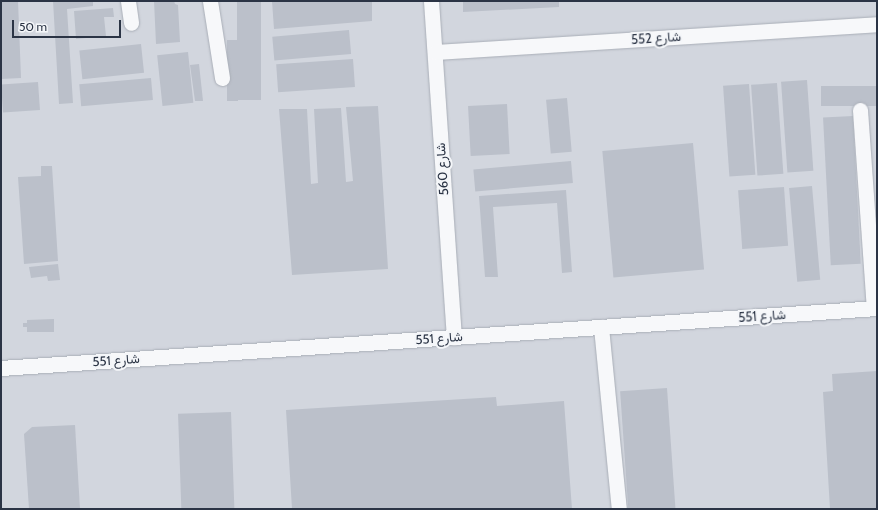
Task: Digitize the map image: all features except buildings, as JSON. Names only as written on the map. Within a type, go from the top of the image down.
[{"type":"street","points":[[128,1],[131,23]]},
{"type":"street","points":[[210,1],[222,78]]},
{"type":"street","name":"شارع 560","points":[[431,1],[454,337]]},
{"type":"street","name":"شارع 552","points":[[434,52],[877,24]]},
{"type":"street","points":[[860,110],[875,308]]},
{"type":"street","name":"شارع 551","points":[[1,368],[875,308]]},
{"type":"street","points":[[601,327],[619,509]]},
{"type":"shaded area","points":[[1,1],[877,1],[877,509],[1,509]]}]
